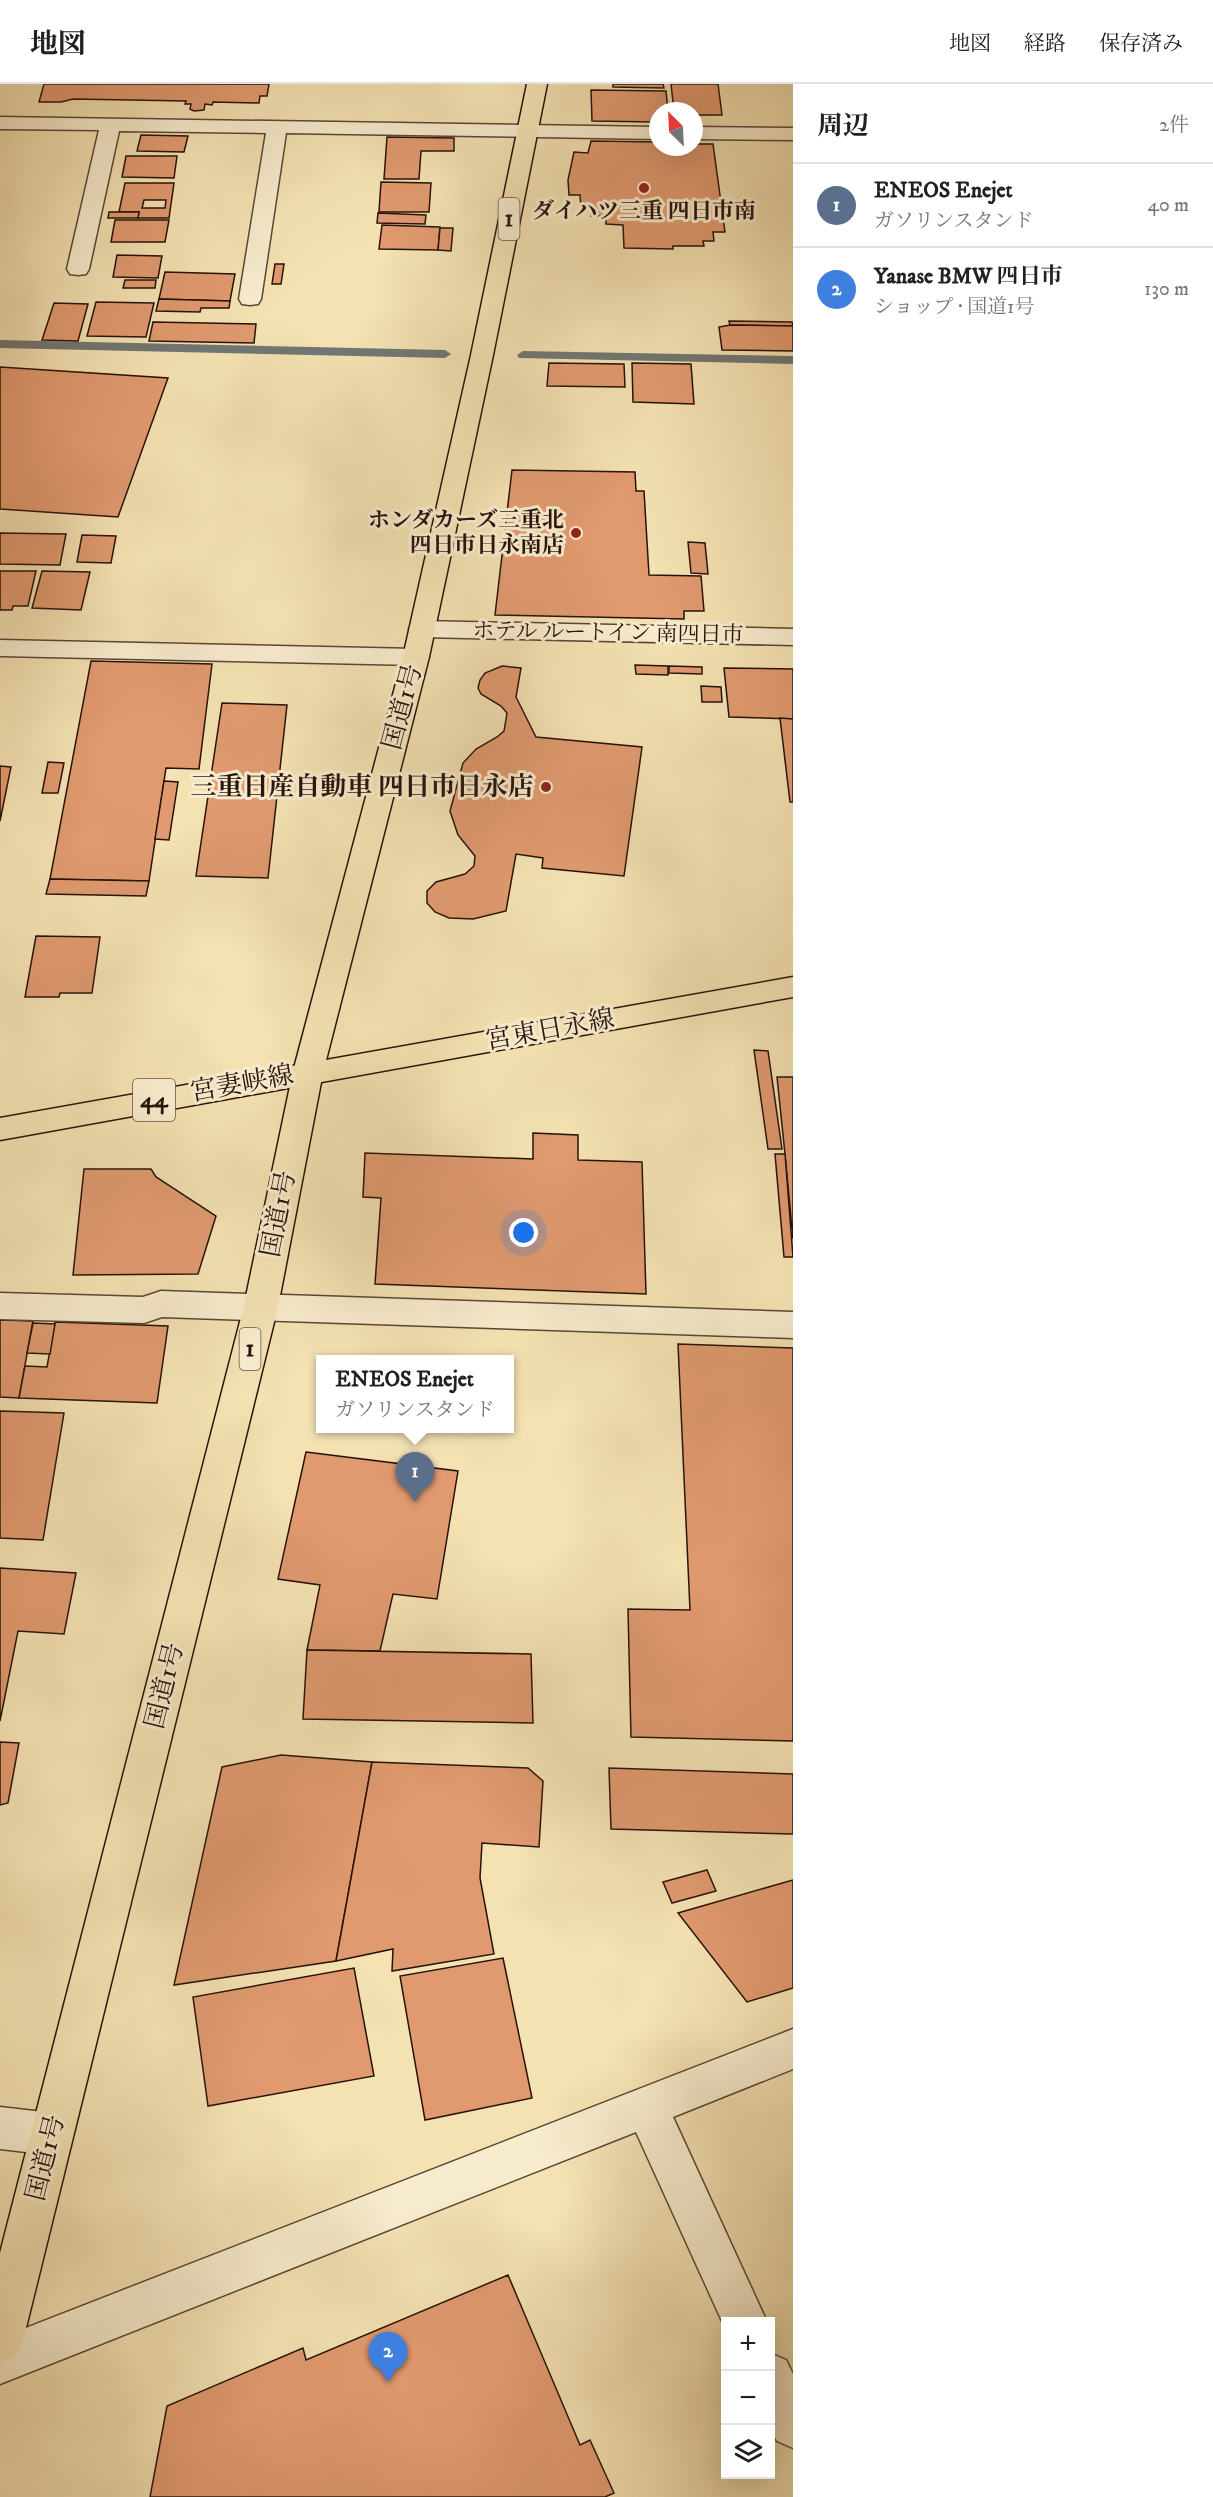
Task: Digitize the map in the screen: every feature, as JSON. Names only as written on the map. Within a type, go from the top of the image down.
[{"type":"main road","name":"国道1号","points":[[0,2340],[261,1306],[308,1072],[419,643],[482,355],[537,84]]},
{"type":"main road","name":"宮東日永線","points":[[308,1072],[793,987]]},
{"type":"main road","name":"宮妻峡線","points":[[0,1129],[308,1072]]},
{"type":"street","points":[[0,123],[649,133]]},
{"type":"street","points":[[78,269],[110,124]]},
{"type":"street","points":[[250,299],[277,127]]},
{"type":"street","points":[[703,133],[793,134]]},
{"type":"street","name":"ホテル ルートイン 南四日市","points":[[0,648],[793,637]]},
{"type":"street","points":[[0,1306],[144,1310],[161,1304],[261,1306],[793,1325]]},
{"type":"street","points":[[0,2361],[793,2049]]},
{"type":"street","points":[[646,2106],[743,2317]]},
{"type":"street","points":[[0,2128],[52,2134]]},
{"type":"street","points":[[775,2385],[793,2425]]},
{"type":"building","points":[[44,84],[269,84],[267,96],[260,96],[259,103],[213,102],[212,105],[205,104],[204,110],[194,111],[190,109],[191,104],[185,104],[186,101],[73,99],[61,102],[39,102]]},
{"type":"building","points":[[613,84],[663,84],[664,88],[613,87]]},
{"type":"building","points":[[671,84],[718,84],[722,115],[703,115],[703,102],[673,102]]},
{"type":"building","points":[[591,90],[666,91],[667,102],[649,102],[649,122],[592,121]]},
{"type":"building","points":[[141,135],[188,136],[184,152],[137,151]]},
{"type":"building","points":[[387,137],[454,138],[454,151],[421,151],[419,179],[384,179]]},
{"type":"building","name":"ダイハツ三重 四日市南","points":[[591,141],[649,142],[649,156],[703,156],[703,144],[713,144],[725,232],[713,232],[714,241],[703,241],[704,246],[673,246],[673,249],[624,248],[623,225],[606,224],[606,216],[591,216],[592,208],[581,208],[580,195],[569,195],[568,180],[574,152],[588,153]]},
{"type":"building","points":[[126,156],[177,156],[174,178],[122,177]]},
{"type":"building","points":[[381,182],[431,183],[429,212],[379,212]]},
{"type":"building","points":[[125,183],[174,183],[169,218],[138,218],[139,212],[119,212]],"holes":[[[144,200],[166,200],[165,208],[142,208]]]},
{"type":"building","points":[[109,212],[139,212],[138,218],[108,218]]},
{"type":"building","points":[[378,213],[426,215],[425,224],[377,223]]},
{"type":"building","points":[[115,220],[169,220],[165,242],[111,242]]},
{"type":"building","points":[[382,225],[440,227],[438,250],[379,249]]},
{"type":"building","points":[[440,228],[453,228],[451,251],[438,250]]},
{"type":"building","points":[[117,255],[162,256],[158,278],[113,277]]},
{"type":"building","points":[[275,264],[284,264],[281,284],[272,284]]},
{"type":"building","points":[[165,272],[235,274],[230,301],[159,299]]},
{"type":"building","points":[[125,280],[156,280],[155,288],[123,288]]},
{"type":"building","points":[[159,299],[230,301],[229,308],[201,308],[200,312],[156,311]]},
{"type":"building","points":[[96,302],[154,303],[146,337],[87,336]]},
{"type":"building","points":[[54,303],[88,304],[78,341],[42,340]]},
{"type":"building","points":[[729,321],[792,322],[793,326],[730,325]]},
{"type":"building","points":[[153,322],[256,324],[254,343],[149,341]]},
{"type":"building","points":[[730,325],[793,326],[793,351],[722,350],[719,327]]},
{"type":"building","points":[[549,363],[624,364],[625,387],[547,386]]},
{"type":"building","points":[[632,363],[691,364],[694,404],[633,402]]},
{"type":"building","points":[[0,367],[168,378],[118,517],[0,509]]},
{"type":"building","name":"ホンダカーズ三重北 四日市日永南店","points":[[512,470],[635,472],[636,491],[644,491],[649,575],[701,576],[704,611],[684,611],[684,619],[495,615]]},
{"type":"building","points":[[0,533],[66,534],[60,565],[0,564]]},
{"type":"building","points":[[82,535],[116,536],[111,563],[77,562]]},
{"type":"building","points":[[688,542],[705,543],[708,574],[691,573]]},
{"type":"building","points":[[0,571],[36,571],[28,606],[13,606],[12,610],[0,610]]},
{"type":"building","points":[[42,571],[90,572],[81,610],[32,608]]},
{"type":"building","points":[[91,661],[212,664],[199,769],[166,768],[149,881],[50,879]]},
{"type":"building","points":[[635,665],[668,666],[668,675],[636,674]]},
{"type":"building","name":"三重日産自動車 四日市日永店","points":[[502,666],[521,668],[516,697],[536,737],[642,747],[624,876],[542,868],[543,858],[516,854],[506,911],[473,919],[449,918],[435,912],[427,903],[427,891],[436,882],[465,874],[474,866],[475,856],[458,835],[450,811],[463,763],[476,749],[504,731],[507,713],[501,706],[481,694],[478,688],[485,673]]},
{"type":"building","points":[[669,666],[702,667],[702,674],[669,673]]},
{"type":"building","points":[[724,668],[793,669],[793,719],[729,717]]},
{"type":"building","points":[[701,686],[721,687],[722,702],[702,702]]},
{"type":"building","points":[[222,703],[287,705],[268,878],[196,876]]},
{"type":"building","points":[[780,718],[793,719],[793,802],[790,802]]},
{"type":"building","points":[[48,762],[64,763],[58,793],[42,793]]},
{"type":"building","points":[[0,766],[11,767],[0,821]]},
{"type":"building","points":[[164,781],[178,782],[169,840],[155,839]]},
{"type":"building","points":[[50,879],[149,881],[146,896],[46,894]]},
{"type":"building","points":[[36,936],[100,937],[92,993],[60,993],[59,997],[25,997]]},
{"type":"building","points":[[754,1050],[768,1051],[782,1149],[768,1149]]},
{"type":"building","points":[[777,1077],[793,1077],[793,1239],[785,1154]]},
{"type":"building","points":[[533,1133],[578,1135],[578,1160],[642,1162],[646,1294],[375,1284],[381,1198],[363,1197],[365,1153],[533,1159]]},
{"type":"building","points":[[775,1154],[785,1154],[793,1257],[784,1257]]},
{"type":"building","points":[[84,1169],[151,1169],[156,1177],[216,1216],[198,1274],[73,1275]]},
{"type":"building","points":[[0,1320],[33,1321],[19,1398],[0,1397]]},
{"type":"building","points":[[55,1322],[168,1326],[157,1403],[19,1398],[25,1366],[47,1367]]},
{"type":"building","points":[[33,1323],[55,1324],[50,1354],[27,1353]]},
{"type":"building","points":[[678,1344],[793,1348],[793,1741],[631,1737],[628,1609],[690,1610]]},
{"type":"building","points":[[0,1411],[64,1413],[43,1540],[0,1538]]},
{"type":"building","points":[[306,1452],[458,1471],[437,1599],[393,1594],[380,1651],[307,1650],[320,1585],[278,1579]]},
{"type":"building","points":[[0,1568],[76,1573],[64,1634],[18,1631],[0,1721]]},
{"type":"building","points":[[307,1650],[531,1654],[533,1723],[303,1719]]},
{"type":"building","points":[[0,1742],[19,1743],[8,1803],[0,1805]]},
{"type":"building","points":[[281,1755],[372,1762],[336,1961],[174,1985],[222,1767]]},
{"type":"building","points":[[372,1762],[528,1768],[543,1781],[539,1847],[482,1843],[480,1878],[494,1954],[392,1971],[393,1949],[336,1961]]},
{"type":"building","points":[[609,1768],[793,1774],[793,1834],[611,1829]]},
{"type":"building","points":[[707,1870],[716,1891],[672,1903],[663,1882]]},
{"type":"building","points":[[793,1880],[793,1988],[747,2002],[678,1913]]},
{"type":"building","points":[[503,1958],[532,2098],[425,2120],[400,1976]]},
{"type":"building","points":[[354,1968],[374,2076],[208,2106],[193,1997]]},
{"type":"building","points":[[508,2275],[580,2445],[590,2440],[614,2493],[605,2497],[150,2497],[167,2406],[303,2348],[306,2360]]},
{"type":"waterway","points":[[0,344],[445,354]]},
{"type":"waterway","points":[[523,355],[793,360]]},
{"type":"place","name":"ダイハツ三重 四日市南","points":[[644,188]]},
{"type":"place","name":"ホンダカーズ三重北 四日市日永南店","points":[[576,533]]},
{"type":"place","name":"三重日産自動車 四日市日永店","points":[[546,787]]},
{"type":"place","name":"ENEOS Enejet","points":[[415,1502]]},
{"type":"place","name":"Yanase BMW 四日市","points":[[388,2382]]}]
